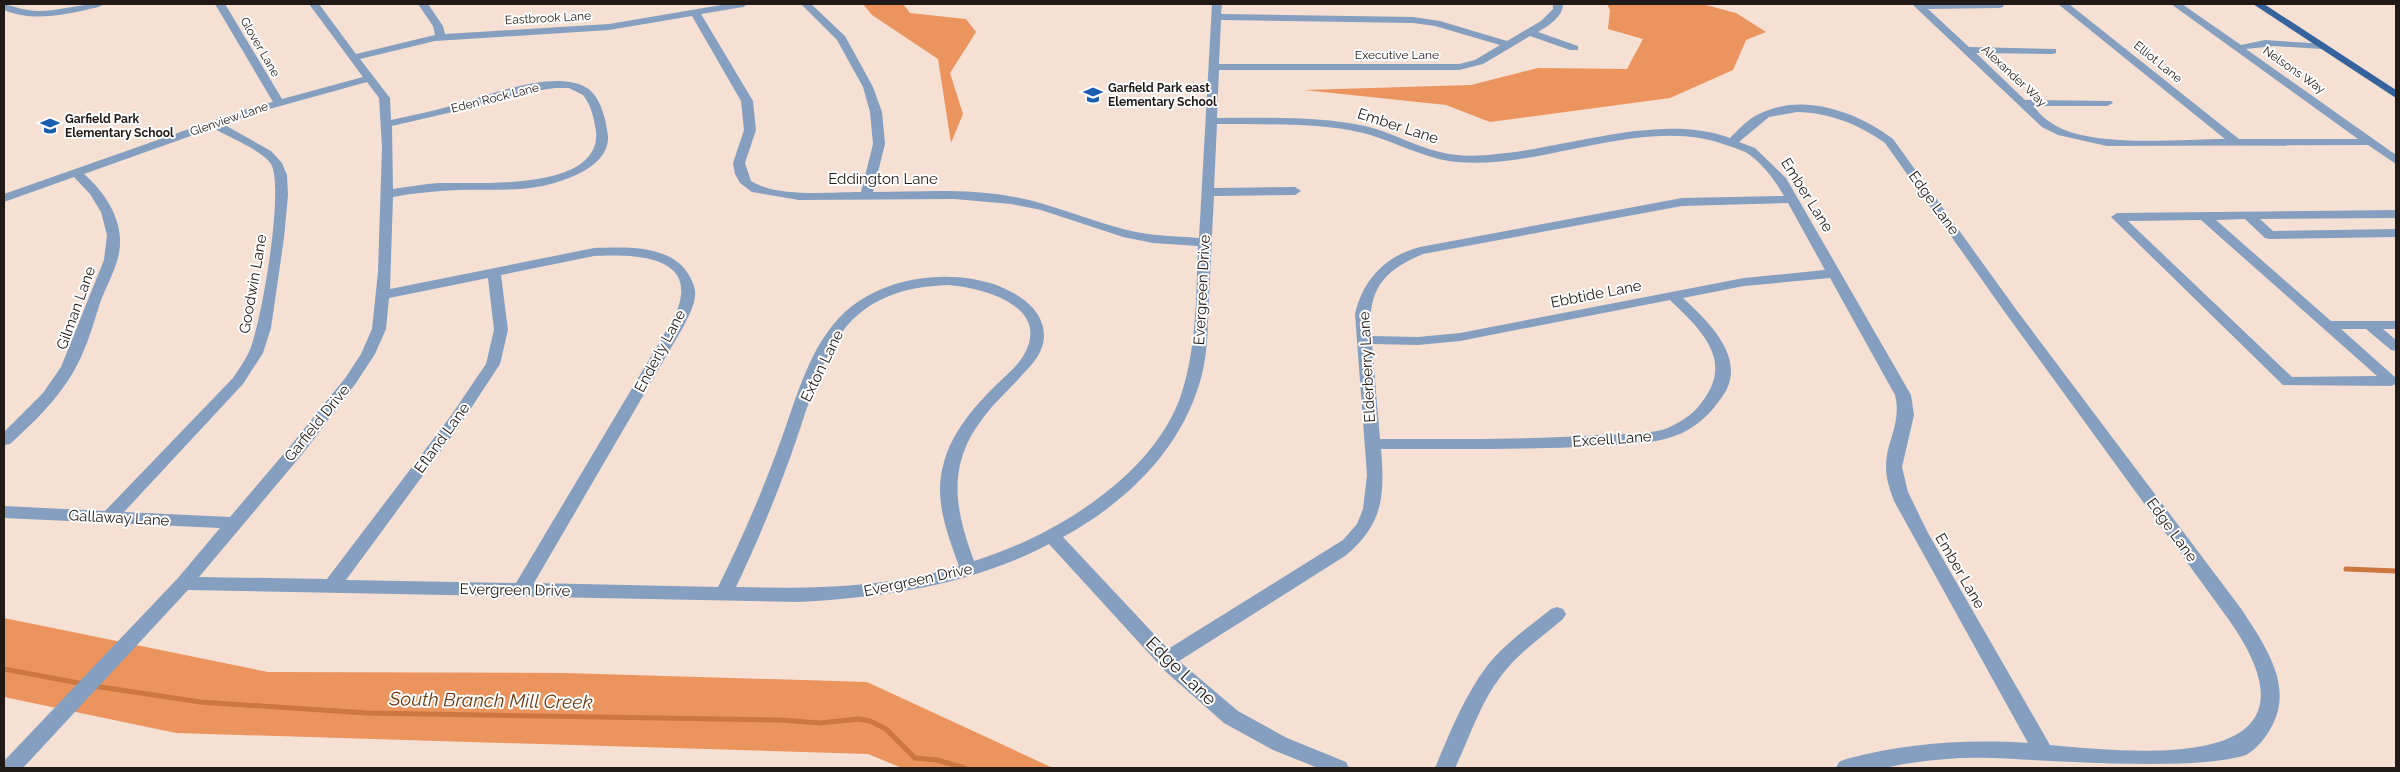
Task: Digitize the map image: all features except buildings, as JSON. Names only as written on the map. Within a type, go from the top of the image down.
[{"type":"main road","points":[[2258,4],[2396,94]]},
{"type":"street","points":[[4,7],[16,12],[42,13],[98,4]]},
{"type":"street","name":"Glover Lane","points":[[220,4],[279,103]]},
{"type":"street","name":"Garfield Drive","points":[[10,768],[124,649],[184,583],[298,448],[351,380],[368,354],[382,314],[385,272],[387,124],[384,98],[355,56],[314,4]]},
{"type":"street","points":[[423,4],[438,26],[441,37]]},
{"type":"street","name":"Eastbrook Lane","points":[[355,56],[441,37],[609,27],[743,4]]},
{"type":"street","points":[[806,4],[841,38],[848,48],[868,87],[876,112],[879,144],[866,195]]},
{"type":"street","name":"Executive Lane","points":[[1214,67],[1446,68],[1479,62],[1555,14],[1558,10],[1558,4]]},
{"type":"street","name":"Elliot Lane","points":[[2063,4],[2236,142]]},
{"type":"street","name":"Nelsons Way","points":[[2176,4],[2242,46],[2396,160]]},
{"type":"street","points":[[1918,5],[2000,5]]},
{"type":"street","name":"Alexander Way","points":[[1918,5],[2046,125],[2062,133],[2107,143],[2371,142]]},
{"type":"street","points":[[1216,10],[1419,20],[1447,26],[1506,44]]},
{"type":"street","name":"Evergreen Drive","points":[[184,583],[798,595],[867,592],[910,585],[969,571],[1002,559],[1052,536],[1086,515],[1130,482],[1153,459],[1174,430],[1190,395],[1198,360],[1216,10]]},
{"type":"street","name":"Eddington Lane","points":[[695,13],[747,101],[750,130],[739,163],[746,183],[756,189],[776,194],[799,196],[974,196],[1011,200],[1044,207],[1122,234],[1153,239],[1204,242]]},
{"type":"street","points":[[1529,32],[1574,48]]},
{"type":"street","points":[[2242,46],[2291,49],[2306,46],[2322,46]]},
{"type":"street","points":[[1967,50],[2052,50]]},
{"type":"street","name":"Glenview Lane","points":[[4,198],[77,174],[214,124],[279,103],[371,78]]},
{"type":"street","name":"Eden Rock Lane","points":[[386,194],[420,188],[532,184],[560,178],[584,166],[596,156],[602,144],[602,136],[591,95],[581,88],[562,85],[542,86],[517,91],[387,124]]},
{"type":"street","points":[[2023,103],[2107,103]]},
{"type":"street","name":"Edge Lane","points":[[1732,142],[1766,115],[1806,110],[1831,112],[1862,122],[1889,140],[2084,412],[2236,614],[2264,664],[2272,692],[2270,708],[2263,724],[2253,737],[2238,749],[2218,756],[2193,760],[2135,760],[1969,749],[1936,751],[1875,760],[1846,768]]},
{"type":"street","name":"Ember Lane","points":[[1211,121],[1349,127],[1382,136],[1426,153],[1460,159],[1494,158],[1656,133],[1684,132],[1732,142],[1745,147],[1767,161],[1777,173],[1897,382],[1908,408],[1907,420],[1895,456],[1894,469],[1903,499],[1919,533],[2044,753]]},
{"type":"street","name":"Goodwin Lane","points":[[109,517],[238,381],[256,353],[262,334],[278,238],[282,195],[281,175],[276,163],[267,154],[214,124]]},
{"type":"street","name":"Gilman Lane","points":[[4,440],[36,411],[68,372],[78,351],[111,260],[114,241],[107,210],[96,190],[77,174]]},
{"type":"street","points":[[1207,192],[1294,191]]},
{"type":"street","name":"Elderberry Lane","points":[[1166,659],[1333,556],[1356,539],[1367,524],[1375,491],[1362,314],[1366,293],[1371,284],[1397,261],[1420,251],[1682,202],[1792,199]]},
{"type":"street","points":[[2204,216],[2391,381],[2288,382],[2117,216],[2396,214]]},
{"type":"street","points":[[2247,215],[2270,235],[2396,233]]},
{"type":"street","name":"Enderly Lane","points":[[382,295],[594,252],[628,251],[657,256],[682,275],[688,291],[688,299],[680,316],[631,406],[521,590]]},
{"type":"street","name":"Efland Lane","points":[[332,586],[455,421],[493,364],[501,330],[494,272]]},
{"type":"street","name":"Ebbtide Lane","points":[[1363,340],[1418,341],[1460,337],[1672,295],[1777,277],[1835,273]]},
{"type":"street","name":"Exton Lane","points":[[724,593],[748,545],[831,340],[855,310],[880,296],[910,286],[942,282],[974,282],[988,286],[1013,298],[1031,314],[1038,332],[1034,350],[1029,358],[971,423],[952,459],[946,492],[950,519],[969,571]]},
{"type":"street","name":"Excell Lane","points":[[1372,444],[1482,444],[1622,440],[1662,435],[1678,429],[1692,421],[1712,402],[1723,379],[1724,367],[1722,356],[1710,334],[1672,295]]},
{"type":"street","points":[[2328,325],[2396,324]]},
{"type":"street","points":[[2369,325],[2396,347]]},
{"type":"street","name":"Gallaway Lane","points":[[4,512],[234,523]]},
{"type":"street","name":"Edge Lane","points":[[1052,536],[1190,685],[1231,717],[1280,744],[1339,768]]},
{"type":"street","points":[[1445,768],[1466,718],[1494,671],[1507,656],[1557,614]]},
{"type":"shaded area","points":[[863,4],[903,4],[910,13],[966,19],[976,32],[950,73],[963,114],[951,143],[938,59],[872,15]]},
{"type":"shaded area","points":[[1607,4],[1702,4],[1736,13],[1766,32],[1746,40],[1733,70],[1670,98],[1490,122],[1446,105],[1304,90],[1471,85],[1538,68],[1627,69],[1643,39],[1608,29],[1610,10]]},
{"type":"shaded area","points":[[4,618],[268,672],[565,673],[867,682],[1053,768],[902,768],[868,754],[176,733],[4,697]]},
{"type":"waterway","points":[[2346,569],[2396,571]]},
{"type":"waterway","name":"South Branch Mill Creek","points":[[4,669],[84,684]]},
{"type":"waterway","name":"South Branch Mill Creek","points":[[94,686],[200,702],[367,713],[780,720],[820,723],[859,719],[870,721],[886,729],[915,758],[937,760],[965,768]]},
{"type":"place","name":"Garfield Park east Elementary School","points":[[1093,95]]},
{"type":"place","name":"Garfield Park Elementary School","points":[[50,126]]}]
